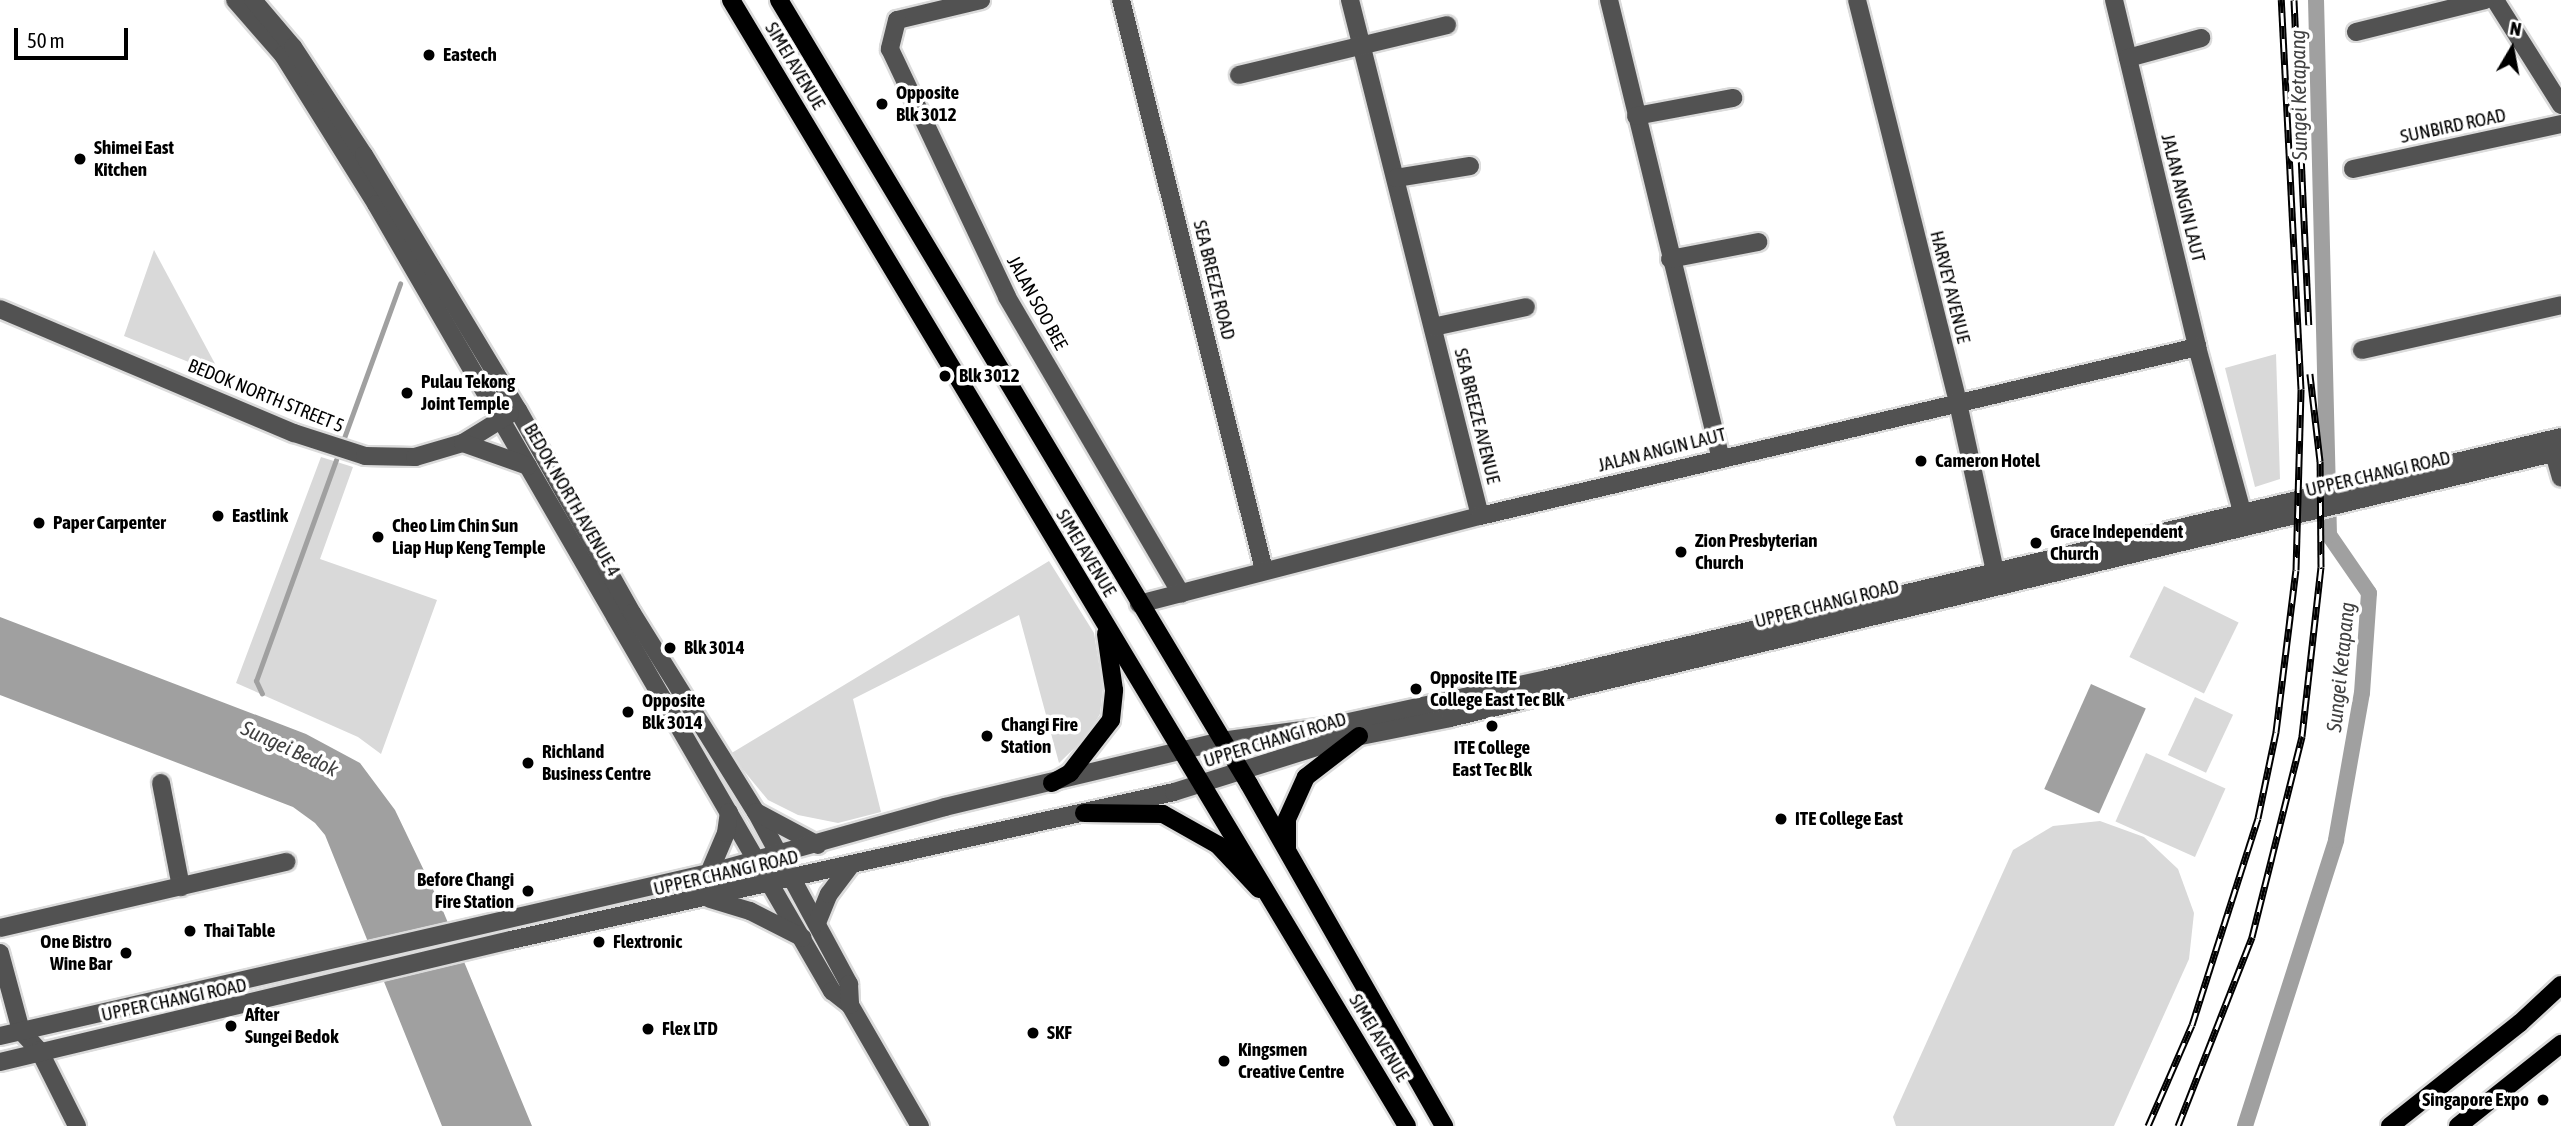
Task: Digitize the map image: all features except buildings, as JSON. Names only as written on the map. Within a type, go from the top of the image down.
[{"type":"main road","name":"SIMEI AVENUE","points":[[731,0],[1104,625],[1283,914],[1407,1126]]},
{"type":"main road","name":"SIMEI AVENUE","points":[[779,0],[1242,772],[1444,1126]]},
{"type":"main road","points":[[1052,783],[1070,773],[1111,720],[1114,690],[1104,625]]},
{"type":"main road","points":[[1287,852],[1287,819],[1306,777],[1359,736]]},
{"type":"main road","points":[[1084,813],[1163,814],[1185,824],[1217,845],[1283,914]]},
{"type":"main road","points":[[2390,1126],[2520,1023],[2561,985]]},
{"type":"main road","points":[[2458,1126],[2561,1044]]},
{"type":"street","name":"BEDOK NORTH AVENUE 4","points":[[234,0],[307,91],[774,885],[832,992],[850,1005]]},
{"type":"street","name":"BEDOK NORTH AVENUE 4","points":[[253,0],[293,47],[356,143],[518,410],[639,624],[756,812],[849,984],[850,1005]]},
{"type":"street","name":"JALAN SOO BEE","points":[[982,0],[897,20],[890,49],[1007,297],[1181,594]]},
{"type":"street","name":"SEA BREEZE ROAD","points":[[1121,0],[1265,570]]},
{"type":"street","name":"SEA BREEZE AVENUE","points":[[1350,0],[1480,516]]},
{"type":"street","points":[[1609,0],[1720,457]]},
{"type":"street","name":"HARVEY AVENUE","points":[[1857,0],[1958,403],[1996,578]]},
{"type":"street","name":"JALAN ANGIN LAUT","points":[[2114,0],[2197,347],[2245,523]]},
{"type":"street","points":[[2356,32],[2485,0]]},
{"type":"street","points":[[2495,0],[2561,104]]},
{"type":"street","points":[[1239,75],[1447,25]]},
{"type":"street","points":[[2128,58],[2201,38]]},
{"type":"street","points":[[1636,116],[1733,98]]},
{"type":"street","name":"SUNBIRD ROAD","points":[[2354,169],[2561,124]]},
{"type":"street","points":[[1396,178],[1470,166]]},
{"type":"street","points":[[1670,259],[1758,242]]},
{"type":"street","points":[[2362,350],[2561,305]]},
{"type":"street","name":"SEA BREEZE AVENUE","points":[[1433,327],[1526,307]]},
{"type":"street","name":"BEDOK NORTH STREET 5","points":[[0,309],[294,433],[365,456],[415,457],[463,443],[518,410]]},
{"type":"street","name":"JALAN ANGIN LAUT","points":[[1139,604],[1720,457],[2197,347]]},
{"type":"street","points":[[463,443],[528,466]]},
{"type":"street","points":[[2556,445],[2561,478]]},
{"type":"street","name":"UPPER CHANGI ROAD","points":[[0,1036],[365,952],[457,928],[709,873],[818,845],[945,807],[1185,752],[1221,741],[1330,726],[1547,679],[2245,523],[2556,445]]},
{"type":"street","name":"UPPER CHANGI ROAD","points":[[0,1062],[39,1050],[373,976],[466,951],[774,885],[978,833],[1084,813],[1204,784],[1359,736],[1996,578]]},
{"type":"street","points":[[161,783],[181,887]]},
{"type":"street","points":[[709,873],[726,833],[729,812]]},
{"type":"street","points":[[756,812],[818,845]]},
{"type":"street","points":[[0,928],[287,862]]},
{"type":"street","points":[[817,923],[829,894],[851,865]]},
{"type":"street","points":[[709,898],[752,913],[803,938]]},
{"type":"street","points":[[0,953],[21,1031],[39,1050],[77,1126]]},
{"type":"street","points":[[850,1005],[920,1126]]},
{"type":"shaded area","points":[[154,250],[221,375],[124,336]]},
{"type":"shaded area","points":[[2276,354],[2280,479],[2255,487],[2225,368]]},
{"type":"shaded area","points":[[321,457],[353,467],[320,559],[437,600],[381,754],[358,737],[236,683]]},
{"type":"shaded area","points":[[1049,561],[1094,633],[1103,688],[1100,714],[1086,737],[1059,763],[1019,615],[853,699],[881,812],[838,823],[798,815],[768,800],[730,754]]},
{"type":"shaded area","points":[[2164,586],[2239,622],[2204,693],[2129,657]]},
{"type":"shaded area","points":[[2195,697],[2233,715],[2206,773],[2168,755]]},
{"type":"shaded area","points":[[2146,753],[2225,788],[2195,857],[2115,822]]},
{"type":"shaded area","points":[[2100,821],[2144,837],[2178,869],[2194,913],[2189,959],[2114,1126],[1896,1126],[1893,1117],[2013,850],[2053,826]]},
{"type":"water","name":"Sungei Bedok","points":[[0,617],[306,734],[360,763],[395,810],[441,906],[532,1126],[442,1126],[325,835],[315,823],[293,807],[0,695]]},
{"type":"water","points":[[2091,684],[2146,708],[2099,813],[2044,789]]},
{"type":"waterway","name":"Sungei Ketapang","points":[[2245,1126],[2336,840],[2362,693],[2369,593],[2329,535],[2316,0]]},
{"type":"waterway","points":[[344,438],[400,284]]},
{"type":"waterway","points":[[262,694],[256,681],[336,460]]},
{"type":"railway","points":[[2148,1126],[2192,1025],[2258,818],[2276,732],[2296,570],[2301,389],[2281,0]]},
{"type":"railway","points":[[2294,0],[2309,325]]},
{"type":"railway","points":[[2178,1126],[2252,937],[2302,736],[2321,567],[2320,461],[2310,374]]},
{"type":"place","name":"Eastech","points":[[429,55]]},
{"type":"place","name":"Opposite Blk 3012","points":[[882,104]]},
{"type":"place","name":"Shimei East Kitchen","points":[[80,159]]},
{"type":"place","name":"Blk 3012","points":[[945,376]]},
{"type":"place","name":"Pulau Tekong Joint Temple","points":[[407,393]]},
{"type":"place","name":"Cameron Hotel","points":[[1921,461]]},
{"type":"place","name":"Eastlink","points":[[218,516]]},
{"type":"place","name":"Paper Carpenter","points":[[39,523]]},
{"type":"place","name":"Cheo Lim Chin Sun Liap Hup Keng Temple","points":[[378,537]]},
{"type":"place","name":"Grace Independent Church","points":[[2036,543]]},
{"type":"place","name":"Zion Presbyterian Church","points":[[1681,552]]},
{"type":"place","name":"Blk 3014","points":[[670,648]]},
{"type":"place","name":"Opposite ITE College East Tec Blk","points":[[1416,689]]},
{"type":"place","name":"Opposite Blk 3014","points":[[628,712]]},
{"type":"place","name":"ITE College East Tec Blk","points":[[1492,726]]},
{"type":"place","name":"Changi Fire Station","points":[[987,736]]},
{"type":"place","name":"Richland Business Centre","points":[[528,763]]},
{"type":"place","name":"ITE College East","points":[[1781,819]]},
{"type":"place","name":"Before Changi Fire Station","points":[[528,891]]},
{"type":"place","name":"Thai Table","points":[[190,931]]},
{"type":"place","name":"Flextronic","points":[[599,942]]},
{"type":"place","name":"One Bistro Wine Bar","points":[[126,953]]},
{"type":"place","name":"After Sungei Bedok","points":[[231,1026]]},
{"type":"place","name":"Flex LTD","points":[[648,1029]]},
{"type":"place","name":"SKF","points":[[1033,1033]]},
{"type":"place","name":"Kingsmen Creative Centre","points":[[1224,1061]]},
{"type":"place","name":"Singapore Expo","points":[[2543,1100]]}]
